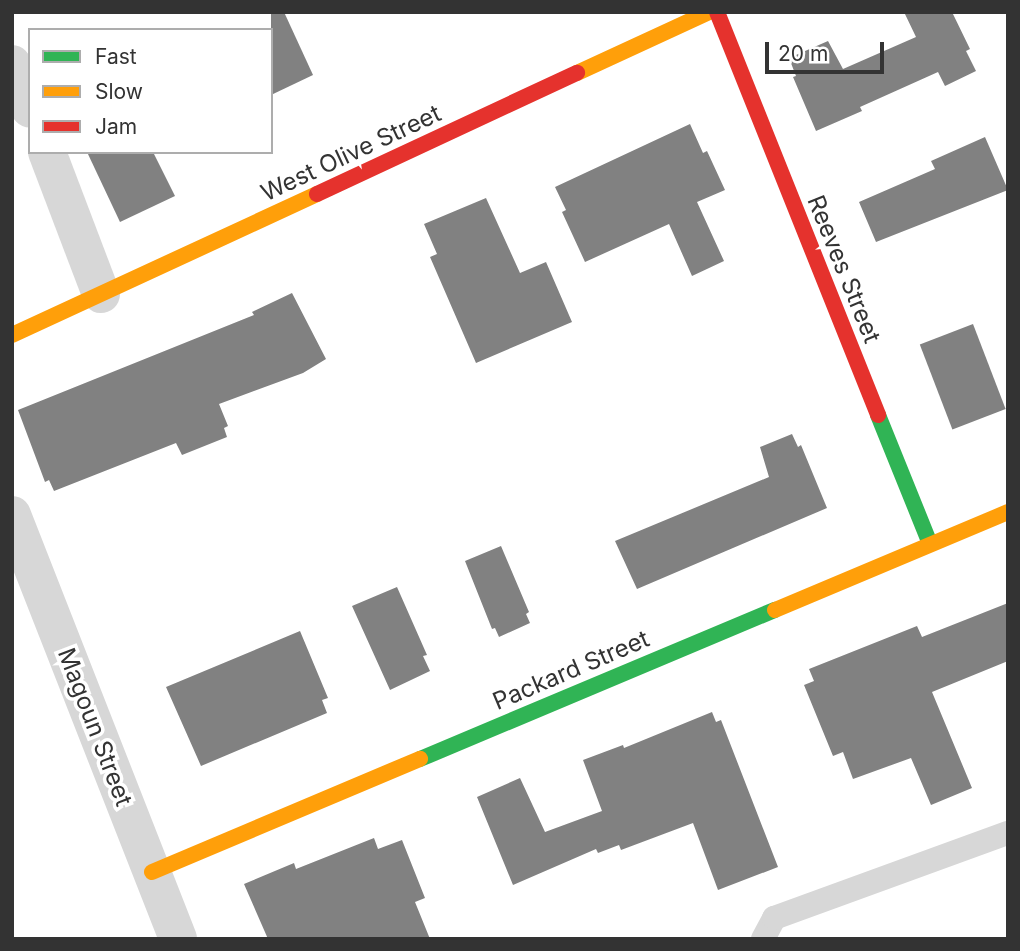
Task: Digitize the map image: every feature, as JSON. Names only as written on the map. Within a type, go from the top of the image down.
[{"type":"street","name":"West Olive Street","points":[[12,335],[709,12]]},
{"type":"street","name":"Reeves Street","points":[[717,12],[930,544]]},
{"type":"street","points":[[12,64],[28,104]]},
{"type":"street","points":[[48,154],[101,294]]},
{"type":"street","name":"Packard Street","points":[[152,872],[1008,512]]},
{"type":"street","name":"Magoun Street","points":[[12,516],[178,939]]},
{"type":"lane","points":[[763,939],[774,918],[1008,833]]},
{"type":"building","points":[[271,12],[284,12],[313,75],[273,94],[273,28]]},
{"type":"building","points":[[904,12],[952,12],[970,49],[966,51],[976,71],[945,86],[938,72],[860,107],[862,111],[816,131],[793,77],[796,76],[789,58],[828,41],[843,69],[916,37]]},
{"type":"building","points":[[690,124],[703,153],[707,151],[725,190],[697,202],[724,261],[692,276],[669,224],[585,262],[562,212],[566,210],[555,187]]},
{"type":"building","points":[[985,137],[1008,190],[876,242],[859,202],[935,169],[931,161]]},
{"type":"building","points":[[88,154],[154,154],[175,196],[120,222]]},
{"type":"building","points":[[486,198],[520,273],[546,262],[572,322],[476,363],[430,257],[437,254],[424,224]]},
{"type":"building","points":[[292,293],[326,359],[303,373],[219,404],[228,426],[224,428],[227,437],[182,455],[176,443],[54,491],[49,480],[45,482],[18,410],[254,315],[252,312]]},
{"type":"building","points":[[973,324],[1006,409],[952,429],[920,344]]},
{"type":"building","points":[[792,434],[798,447],[801,445],[827,508],[637,589],[615,541],[769,477],[760,447]]},
{"type":"building","points":[[501,546],[529,612],[526,614],[530,623],[499,637],[495,628],[492,629],[465,561]]},
{"type":"building","points":[[397,587],[427,655],[423,656],[430,671],[390,690],[352,606]]},
{"type":"building","points":[[1008,603],[1008,661],[932,692],[972,788],[931,805],[911,758],[853,779],[843,752],[833,756],[804,685],[814,681],[809,669],[917,626],[922,637]]},
{"type":"building","points":[[300,631],[328,698],[322,700],[327,713],[201,766],[166,687]]},
{"type":"building","points":[[712,712],[716,722],[721,720],[778,867],[718,890],[693,823],[621,850],[619,845],[598,853],[596,849],[513,885],[477,797],[520,778],[545,832],[602,811],[583,760],[623,745],[624,748]]},
{"type":"building","points":[[374,838],[378,849],[402,840],[425,898],[415,902],[430,939],[268,939],[244,884],[294,863],[296,869]]},
{"type":"traffic: fast","points":[[878,415],[930,544]]},
{"type":"traffic: fast","points":[[420,759],[775,610]]},
{"type":"traffic: slow","points":[[577,73],[709,12]]},
{"type":"traffic: slow","points":[[12,335],[317,194]]},
{"type":"traffic: slow","points":[[775,610],[1008,512]]},
{"type":"traffic: slow","points":[[152,872],[420,759]]},
{"type":"traffic: jam","points":[[717,12],[878,415]]},
{"type":"traffic: jam","points":[[317,194],[577,73]]}]
